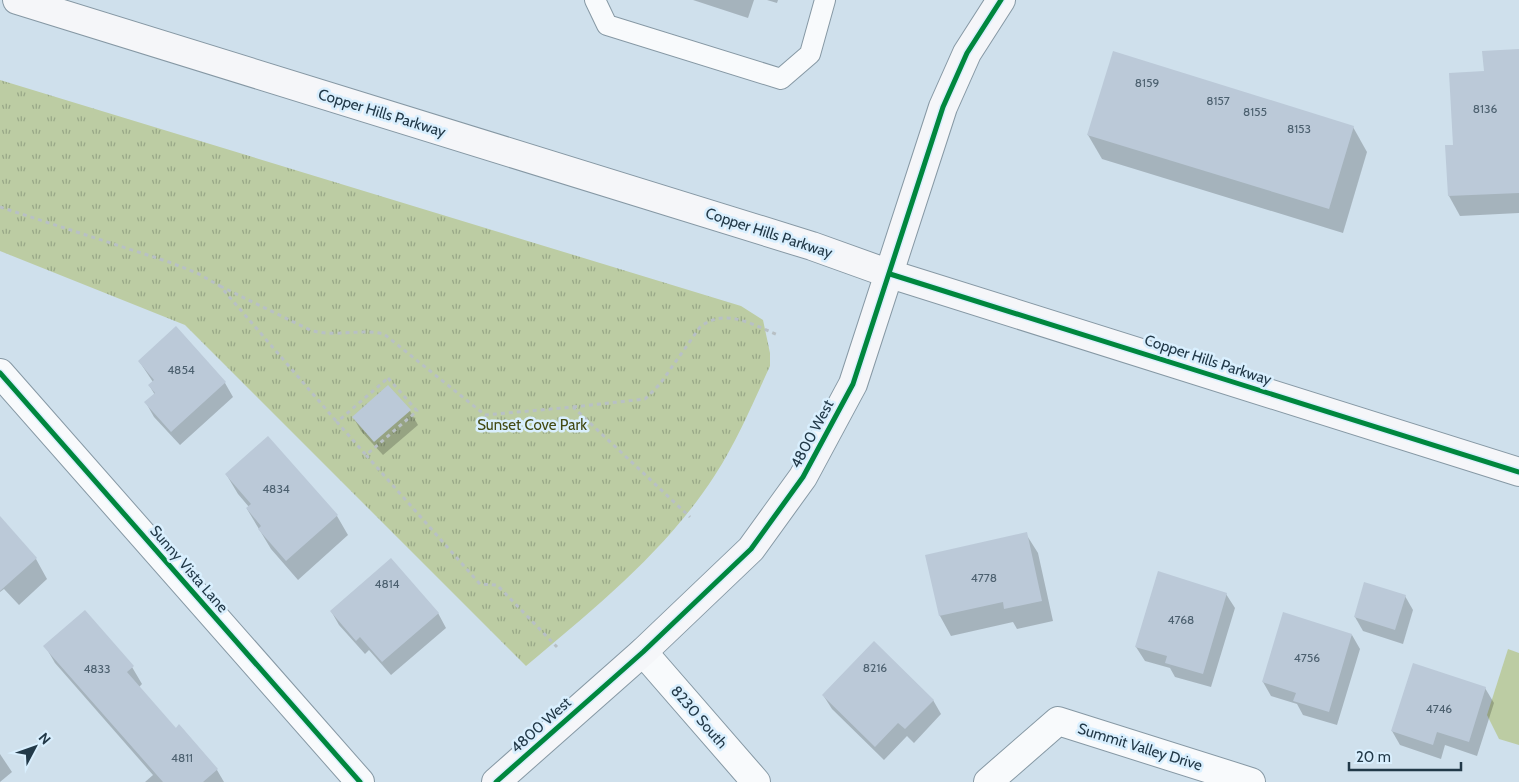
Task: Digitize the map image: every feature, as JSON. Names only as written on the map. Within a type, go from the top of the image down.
[{"type":"main road","name":"Copper Hills Parkway","points":[[17,0],[812,246],[890,274],[1519,472]]},
{"type":"main road","name":"4800 West","points":[[496,782],[643,652],[751,549],[803,476],[853,384],[890,274],[942,107],[967,52],[1000,0]]},
{"type":"street","name":"Sunny Vista Lane","points":[[0,373],[360,782]]},
{"type":"street","name":"8230 South","points":[[643,652],[756,782]]},
{"type":"street","name":"Summit Valley Drive","points":[[988,782],[1058,721],[1251,782]]},
{"type":"lane","points":[[595,0],[607,25],[781,79],[810,54],[825,0]]},
{"type":"path","points":[[0,207],[169,262],[324,335],[373,332],[384,334],[485,414],[573,407],[645,398],[660,384],[700,327],[708,321],[735,318],[778,335]]},
{"type":"path","points":[[220,286],[366,456],[480,584],[497,585],[556,647]]},
{"type":"path","points":[[337,422],[388,378],[400,391],[417,411],[366,456]]},
{"type":"path","points":[[573,407],[690,517]]},
{"type":"green space","name":"Sunset Cove Park","points":[[0,80],[741,306],[763,320],[770,353],[770,366],[723,462],[696,502],[675,528],[628,577],[526,666],[185,325],[0,251]]},
{"type":"green space","points":[[1508,649],[1519,653],[1519,745],[1499,739],[1487,715]]},
{"type":"building","points":[[1519,49],[1519,193],[1448,196],[1445,145],[1453,145],[1449,73],[1484,71],[1482,51]]},
{"type":"building","points":[[1113,51],[1354,126],[1329,209],[1087,135]]},
{"type":"building","points":[[176,326],[226,382],[171,432],[144,402],[155,393],[148,385],[154,380],[138,361]]},
{"type":"building","points":[[388,385],[411,410],[374,442],[352,417]]},
{"type":"building","points":[[268,436],[338,515],[286,561],[258,529],[261,526],[246,508],[251,504],[225,474]]},
{"type":"building","points":[[0,516],[37,558],[0,591]]},
{"type":"building","points":[[1027,532],[1042,601],[1004,609],[1003,602],[939,616],[925,555]]},
{"type":"building","points":[[391,558],[439,613],[382,662],[360,637],[356,641],[330,611]]},
{"type":"building","points":[[1158,571],[1227,593],[1203,674],[1165,663],[1167,656],[1135,647]]},
{"type":"building","points":[[1364,582],[1406,595],[1395,630],[1354,617]]},
{"type":"building","points":[[85,610],[134,666],[127,672],[176,728],[179,724],[218,769],[203,782],[163,782],[43,646]]},
{"type":"building","points":[[1283,612],[1352,634],[1329,712],[1293,701],[1296,693],[1262,682]]},
{"type":"building","points":[[874,641],[934,700],[905,729],[898,723],[875,747],[822,695]]},
{"type":"building","points":[[1413,663],[1486,687],[1469,742],[1437,732],[1433,745],[1391,731]]},
{"type":"cycle path","points":[[496,782],[643,652],[751,549],[803,477],[853,384],[943,107],[967,53],[1001,0]]},
{"type":"cycle path","points":[[890,274],[1519,472]]},
{"type":"cycle path","points":[[0,373],[360,782]]}]
